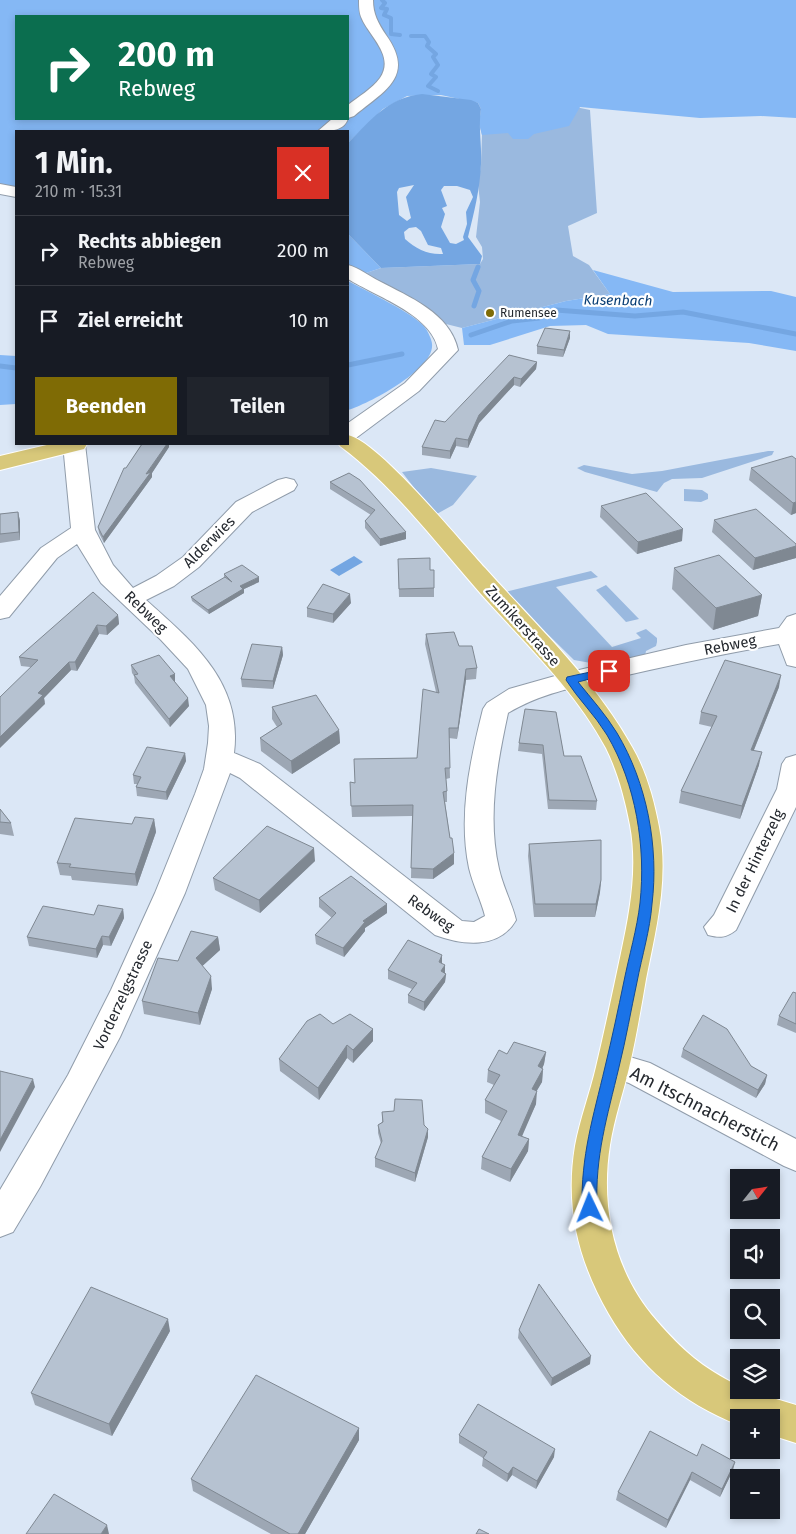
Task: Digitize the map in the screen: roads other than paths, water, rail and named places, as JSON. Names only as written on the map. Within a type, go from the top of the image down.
[{"type":"main road","name":"Zumikerstrasse","points":[[349,442],[367,455],[414,504],[571,680],[598,714],[620,749],[634,783],[645,829],[648,872],[646,904],[613,1065],[593,1143],[589,1175],[592,1225],[607,1277],[633,1321],[671,1365],[705,1390],[742,1408],[796,1424]]},
{"type":"main road","points":[[0,463],[71,445]]},
{"type":"street","points":[[349,112],[382,84],[390,74],[392,55],[366,16],[366,0]]},
{"type":"street","points":[[327,130],[340,120]]},
{"type":"street","points":[[0,189],[15,192]]},
{"type":"street","points":[[349,272],[424,314],[441,328],[449,342],[448,350],[431,370],[386,407],[349,432]]},
{"type":"street","points":[[349,417],[386,407]]},
{"type":"street","name":"Rebweg","points":[[75,445],[83,530],[92,552],[109,577],[193,658],[207,678],[217,701],[223,723],[220,757],[250,770],[446,927],[462,934],[475,934],[488,929],[501,920],[484,869],[478,820],[489,740],[496,709],[518,695],[571,680],[794,629]]},
{"type":"street","name":"Alderwies","points":[[131,598],[165,581],[191,562],[244,506],[286,486]]},
{"type":"street","points":[[0,612],[49,553],[83,530]]},
{"type":"street","points":[[794,629],[796,659]]},
{"type":"street","name":"Vorderzelgstrasse","points":[[0,1221],[34,1168],[76,1093],[126,994],[170,893],[220,757]]},
{"type":"street","name":"In der Hinterzelg","points":[[719,927],[725,922],[791,789],[796,764]]},
{"type":"street","name":"Am Itschnacherstich","points":[[613,1065],[638,1072],[796,1156]]},
{"type":"waterway","points":[[382,0],[385,3],[381,8],[387,9],[384,15],[391,18],[391,34],[400,35]]},
{"type":"waterway","points":[[411,36],[425,36],[429,42],[427,46],[436,54],[433,57],[438,65],[431,74],[436,77],[428,86],[438,91]]},
{"type":"waterway","points":[[474,306],[479,291],[473,280],[478,267]]},
{"type":"waterway","name":"Kusenbach","points":[[471,335],[512,321],[539,318],[556,310],[635,316],[683,312],[796,334]]},
{"type":"waterway","name":"Kusenbach","points":[[349,365],[402,354]]},
{"type":"waterway","name":"Kusenbach","points":[[0,366],[15,368]]},
{"type":"place","name":"Rumensee","points":[[490,313]]}]
